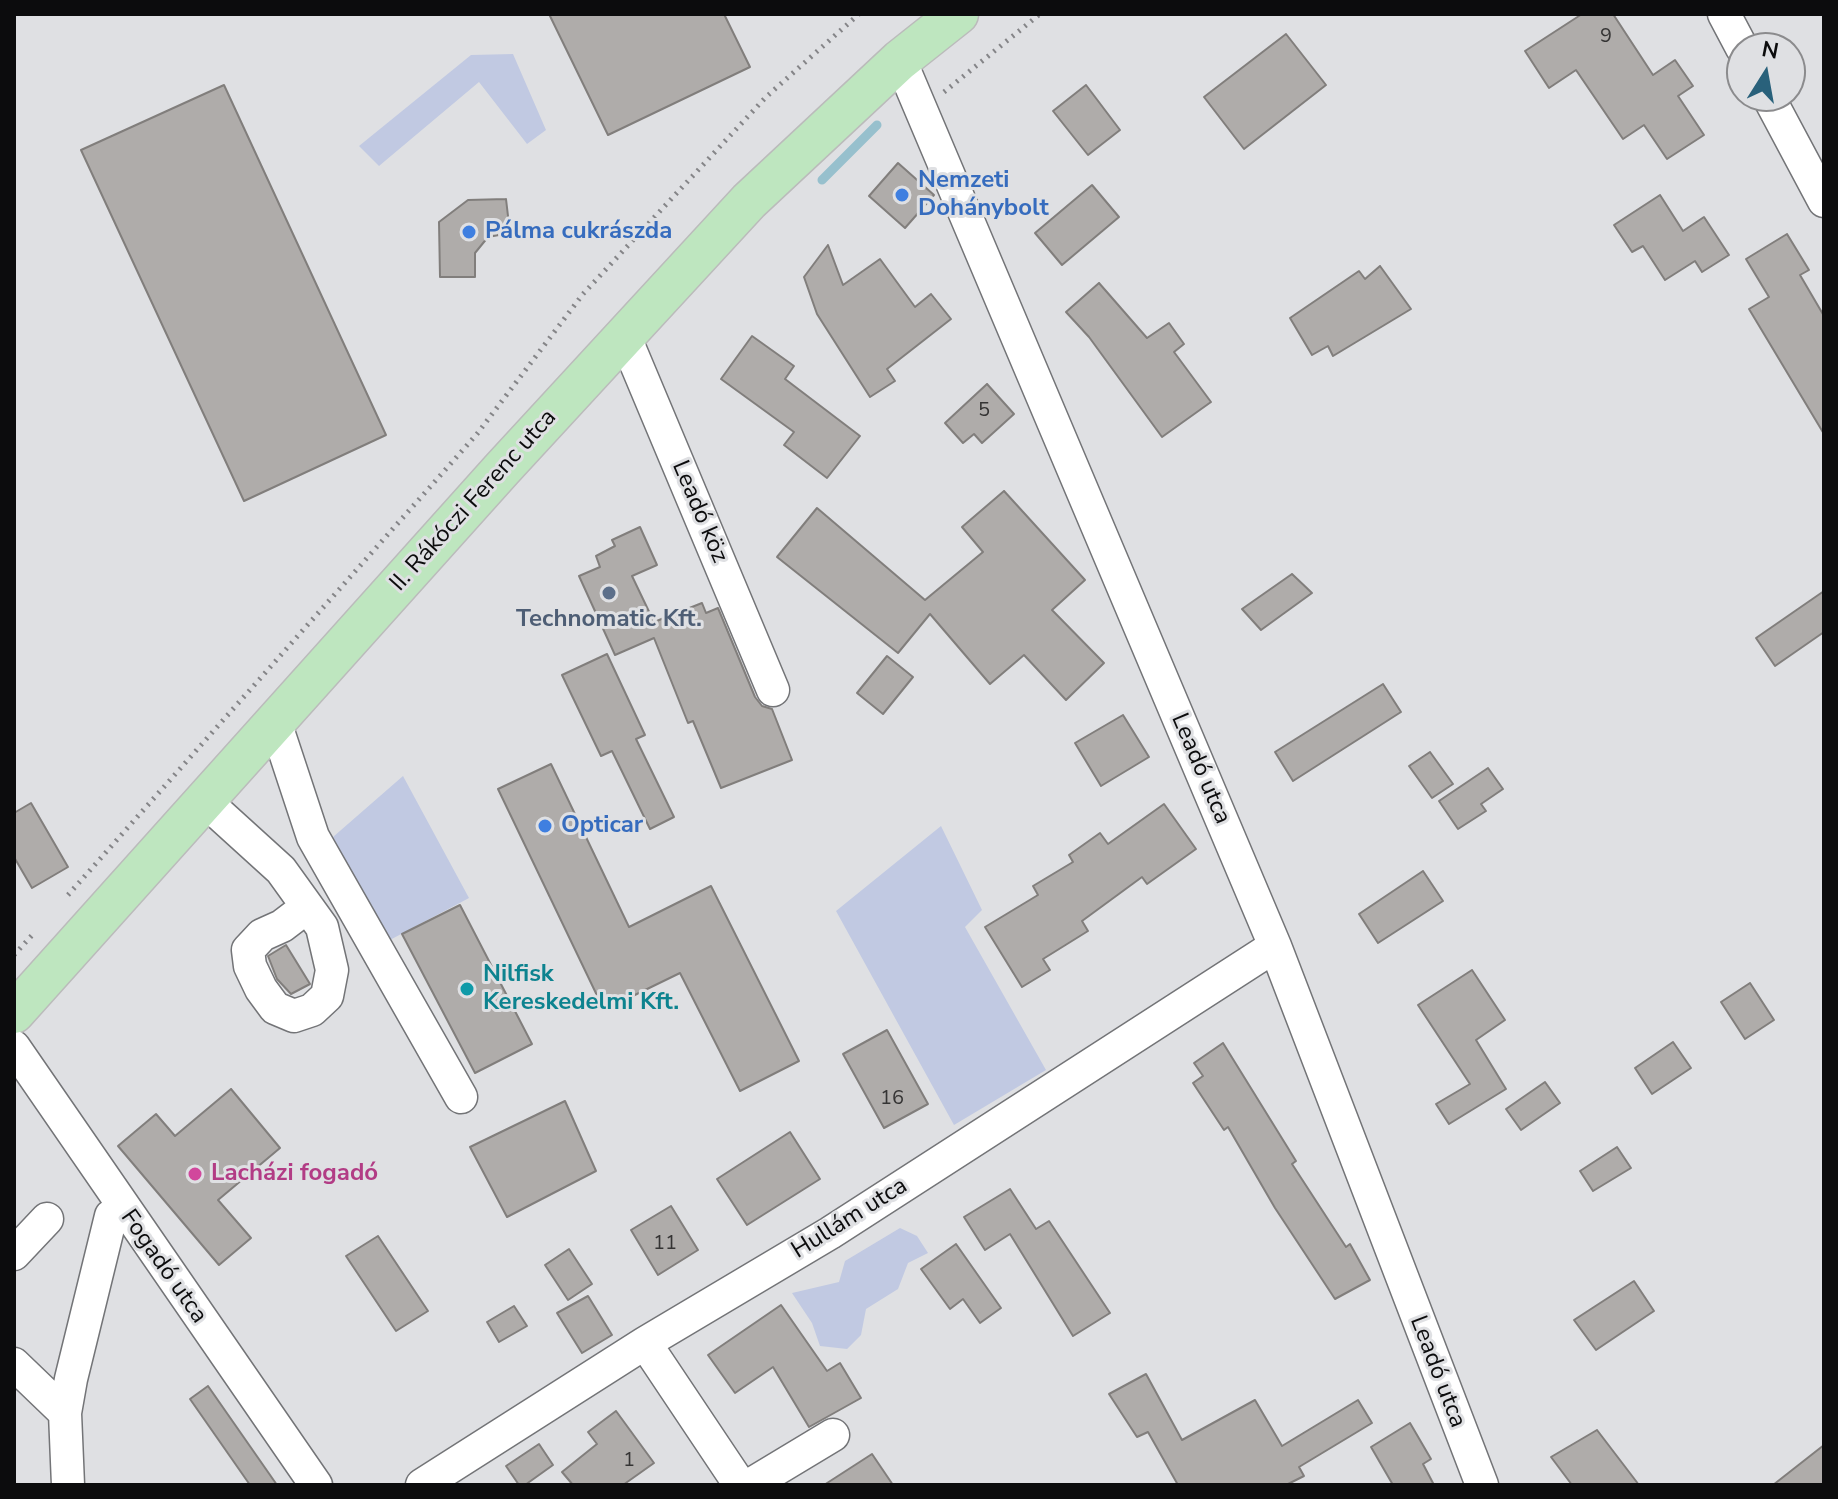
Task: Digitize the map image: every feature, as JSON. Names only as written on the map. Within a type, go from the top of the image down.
[{"type":"main road","name":"II. Rákóczi Ferenc utca","points":[[14,1013],[624,335],[749,201],[900,60],[958,14]]},
{"type":"street","points":[[1724,14],[1734,32]]},
{"type":"street","name":"Leadó utca","points":[[900,60],[1275,946],[1482,1485]]},
{"type":"street","points":[[1777,112],[1824,201]]},
{"type":"street","name":"Leadó köz","points":[[624,335],[773,690]]},
{"type":"street","points":[[275,722],[313,837],[461,1097]]},
{"type":"street","points":[[205,801],[268,857],[307,907]]},
{"type":"street","points":[[268,857],[308,821]]},
{"type":"street","name":"Hullám utca","points":[[422,1485],[645,1343],[830,1233],[1275,946]]},
{"type":"street","name":"Fogadó utca","points":[[14,1047],[122,1208],[316,1485]]},
{"type":"street","points":[[68,1485],[65,1413],[111,1216],[122,1208]]},
{"type":"street","points":[[14,1254],[47,1219]]},
{"type":"street","points":[[645,1343],[740,1485]]},
{"type":"street","points":[[14,1364],[65,1413]]},
{"type":"street","points":[[750,1485],[833,1435]]},
{"type":"path","points":[[65,899],[477,434],[583,294],[766,97],[859,14]]},
{"type":"path","points":[[922,110],[1040,14]]},
{"type":"path","points":[[14,955],[44,922]]},
{"type":"shaded area","points":[[513,54],[546,130],[527,144],[479,82],[379,166],[359,146],[471,55]]},
{"type":"shaded area","points":[[403,776],[469,898],[388,941],[333,837]]},
{"type":"shaded area","points":[[941,826],[982,910],[965,927],[1046,1070],[954,1125],[836,911]]},
{"type":"shaded area","points":[[900,1228],[917,1236],[928,1253],[908,1263],[898,1289],[866,1309],[861,1335],[847,1349],[820,1346],[812,1323],[792,1293],[839,1282],[845,1261]]},
{"type":"building","points":[[549,14],[724,14],[750,67],[608,135]]},
{"type":"building","points":[[1582,14],[1613,14],[1653,75],[1675,60],[1693,86],[1678,96],[1704,135],[1667,159],[1644,125],[1623,139],[1576,70],[1549,88],[1525,51]]},
{"type":"building","points":[[1286,34],[1326,85],[1244,149],[1204,97]]},
{"type":"building","points":[[224,85],[386,435],[244,501],[81,150]]},
{"type":"building","points":[[1086,85],[1120,130],[1088,155],[1053,111]]},
{"type":"building","name":"Nemzeti Dohánybolt","points":[[898,163],[934,195],[905,228],[869,196]]},
{"type":"building","points":[[1092,185],[1119,217],[1062,265],[1035,233]]},
{"type":"building","points":[[1660,195],[1683,231],[1704,217],[1729,255],[1702,272],[1695,261],[1665,280],[1643,246],[1632,252],[1614,225]]},
{"type":"building","points":[[506,199],[510,233],[488,237],[475,253],[475,277],[440,277],[439,222],[468,200]]},
{"type":"building","points":[[1787,234],[1809,270],[1800,275],[1824,316],[1824,434],[1749,309],[1769,297],[1746,259]]},
{"type":"building","points":[[828,245],[843,285],[880,259],[915,307],[931,294],[951,319],[887,369],[895,381],[870,397],[817,314],[804,277]]},
{"type":"building","points":[[1380,266],[1411,309],[1333,356],[1328,346],[1312,355],[1290,318],[1359,271],[1365,279]]},
{"type":"building","points":[[1099,283],[1147,338],[1169,323],[1184,344],[1174,352],[1211,402],[1162,437],[1089,337],[1066,312]]},
{"type":"building","points":[[752,336],[794,366],[785,379],[860,436],[827,478],[784,445],[794,432],[721,379]]},
{"type":"building","points":[[987,384],[1014,414],[982,443],[974,434],[963,443],[945,423]]},
{"type":"building","points":[[1004,491],[1085,580],[1052,610],[1104,663],[1066,700],[1024,655],[990,684],[930,614],[898,653],[777,557],[817,508],[925,600],[983,552],[962,527]]},
{"type":"building","points":[[640,527],[657,565],[632,576],[654,622],[702,603],[706,613],[718,608],[755,697],[762,706],[772,709],[792,760],[721,788],[693,721],[688,723],[654,638],[615,655],[579,576],[600,567],[596,556],[615,546],[612,540]]},
{"type":"building","points":[[1292,574],[1312,593],[1261,630],[1242,609]]},
{"type":"building","points":[[1824,591],[1824,632],[1775,666],[1756,638]]},
{"type":"building","points":[[607,654],[645,735],[636,739],[674,817],[650,829],[612,751],[601,756],[562,675]]},
{"type":"building","points":[[887,656],[913,677],[883,714],[857,693]]},
{"type":"building","points":[[1383,684],[1401,712],[1293,781],[1275,752]]},
{"type":"building","points":[[1123,715],[1149,757],[1101,786],[1075,743]]},
{"type":"building","points":[[1430,752],[1453,784],[1432,798],[1409,766]]},
{"type":"building","points":[[551,764],[629,927],[711,886],[799,1061],[740,1091],[680,973],[604,1010],[498,789]]},
{"type":"building","points":[[1488,768],[1503,789],[1481,804],[1486,811],[1458,829],[1439,801]]},
{"type":"building","points":[[31,803],[68,867],[32,888],[14,857],[14,813]]},
{"type":"building","points":[[1164,804],[1196,849],[1147,884],[1142,877],[1082,921],[1088,931],[1043,959],[1050,970],[1022,987],[985,927],[1038,895],[1033,886],[1073,862],[1069,855],[1100,833],[1108,844]]},
{"type":"building","points":[[1423,871],[1443,901],[1378,943],[1359,914]]},
{"type":"building","name":"Nilfisk Kereskedelmi Kft.","points":[[460,905],[532,1044],[475,1073],[402,934]]},
{"type":"building","points":[[286,945],[310,984],[291,994],[277,979],[268,956]]},
{"type":"building","points":[[1472,970],[1505,1020],[1476,1040],[1506,1089],[1449,1124],[1436,1104],[1470,1084],[1418,1005]]},
{"type":"building","points":[[1750,983],[1774,1020],[1745,1039],[1721,1002]]},
{"type":"building","points":[[887,1030],[928,1104],[884,1128],[843,1054]]},
{"type":"building","points":[[1673,1042],[1691,1068],[1652,1094],[1635,1068]]},
{"type":"building","points":[[1223,1043],[1296,1161],[1292,1164],[1346,1247],[1350,1244],[1370,1280],[1335,1299],[1275,1208],[1228,1127],[1224,1130],[1193,1083],[1203,1076],[1194,1063]]},
{"type":"building","points":[[1545,1082],[1560,1103],[1521,1130],[1506,1109]]},
{"type":"building","name":"Lacházi fogadó","points":[[231,1089],[280,1148],[218,1200],[251,1238],[219,1265],[118,1146],[156,1114],[175,1136]]},
{"type":"building","points":[[565,1101],[596,1171],[507,1217],[470,1147]]},
{"type":"building","points":[[790,1132],[820,1179],[747,1225],[717,1179]]},
{"type":"building","points":[[1617,1147],[1631,1168],[1593,1191],[1580,1171]]},
{"type":"building","points":[[1010,1189],[1036,1229],[1049,1221],[1110,1313],[1073,1336],[1010,1234],[985,1250],[964,1217]]},
{"type":"building","points":[[671,1206],[698,1250],[658,1275],[631,1230]]},
{"type":"building","points":[[378,1236],[428,1311],[396,1331],[346,1256]]},
{"type":"building","points":[[956,1244],[1001,1308],[980,1323],[963,1299],[950,1309],[921,1269]]},
{"type":"building","points":[[569,1249],[592,1284],[568,1300],[545,1265]]},
{"type":"building","points":[[1634,1281],[1654,1311],[1596,1350],[1574,1320]]},
{"type":"building","points":[[588,1296],[612,1335],[582,1353],[557,1313]]},
{"type":"building","points":[[781,1305],[827,1371],[840,1363],[861,1398],[809,1427],[773,1367],[735,1393],[708,1355]]},
{"type":"building","points":[[514,1306],[527,1326],[499,1342],[487,1322]]},
{"type":"building","points":[[1146,1374],[1182,1440],[1255,1400],[1282,1446],[1358,1400],[1372,1423],[1299,1467],[1304,1476],[1286,1485],[1178,1485],[1148,1432],[1137,1437],[1109,1394]]},
{"type":"building","points":[[208,1386],[277,1485],[250,1485],[190,1399]]},
{"type":"building","points":[[616,1411],[654,1463],[623,1485],[573,1485],[562,1472],[597,1444],[588,1432]]},
{"type":"building","points":[[1410,1423],[1431,1459],[1423,1464],[1434,1485],[1393,1485],[1371,1447]]},
{"type":"building","points":[[1597,1430],[1639,1485],[1572,1485],[1551,1457]]},
{"type":"building","points":[[539,1444],[553,1465],[525,1485],[519,1485],[506,1466]]},
{"type":"building","points":[[1824,1445],[1824,1485],[1773,1485]]},
{"type":"building","points":[[872,1454],[893,1485],[824,1485]]},
{"type":"waterway","points":[[822,180],[877,125]]},
{"type":"place","name":"Nemzeti Dohánybolt","points":[[902,195]]},
{"type":"place","name":"Pálma cukrászda","points":[[469,232]]},
{"type":"place","name":"Technomatic Kft.","points":[[609,593]]},
{"type":"place","name":"Opticar","points":[[545,826]]},
{"type":"place","name":"Nilfisk Kereskedelmi Kft.","points":[[467,989]]},
{"type":"place","name":"Lacházi fogadó","points":[[195,1174]]}]
